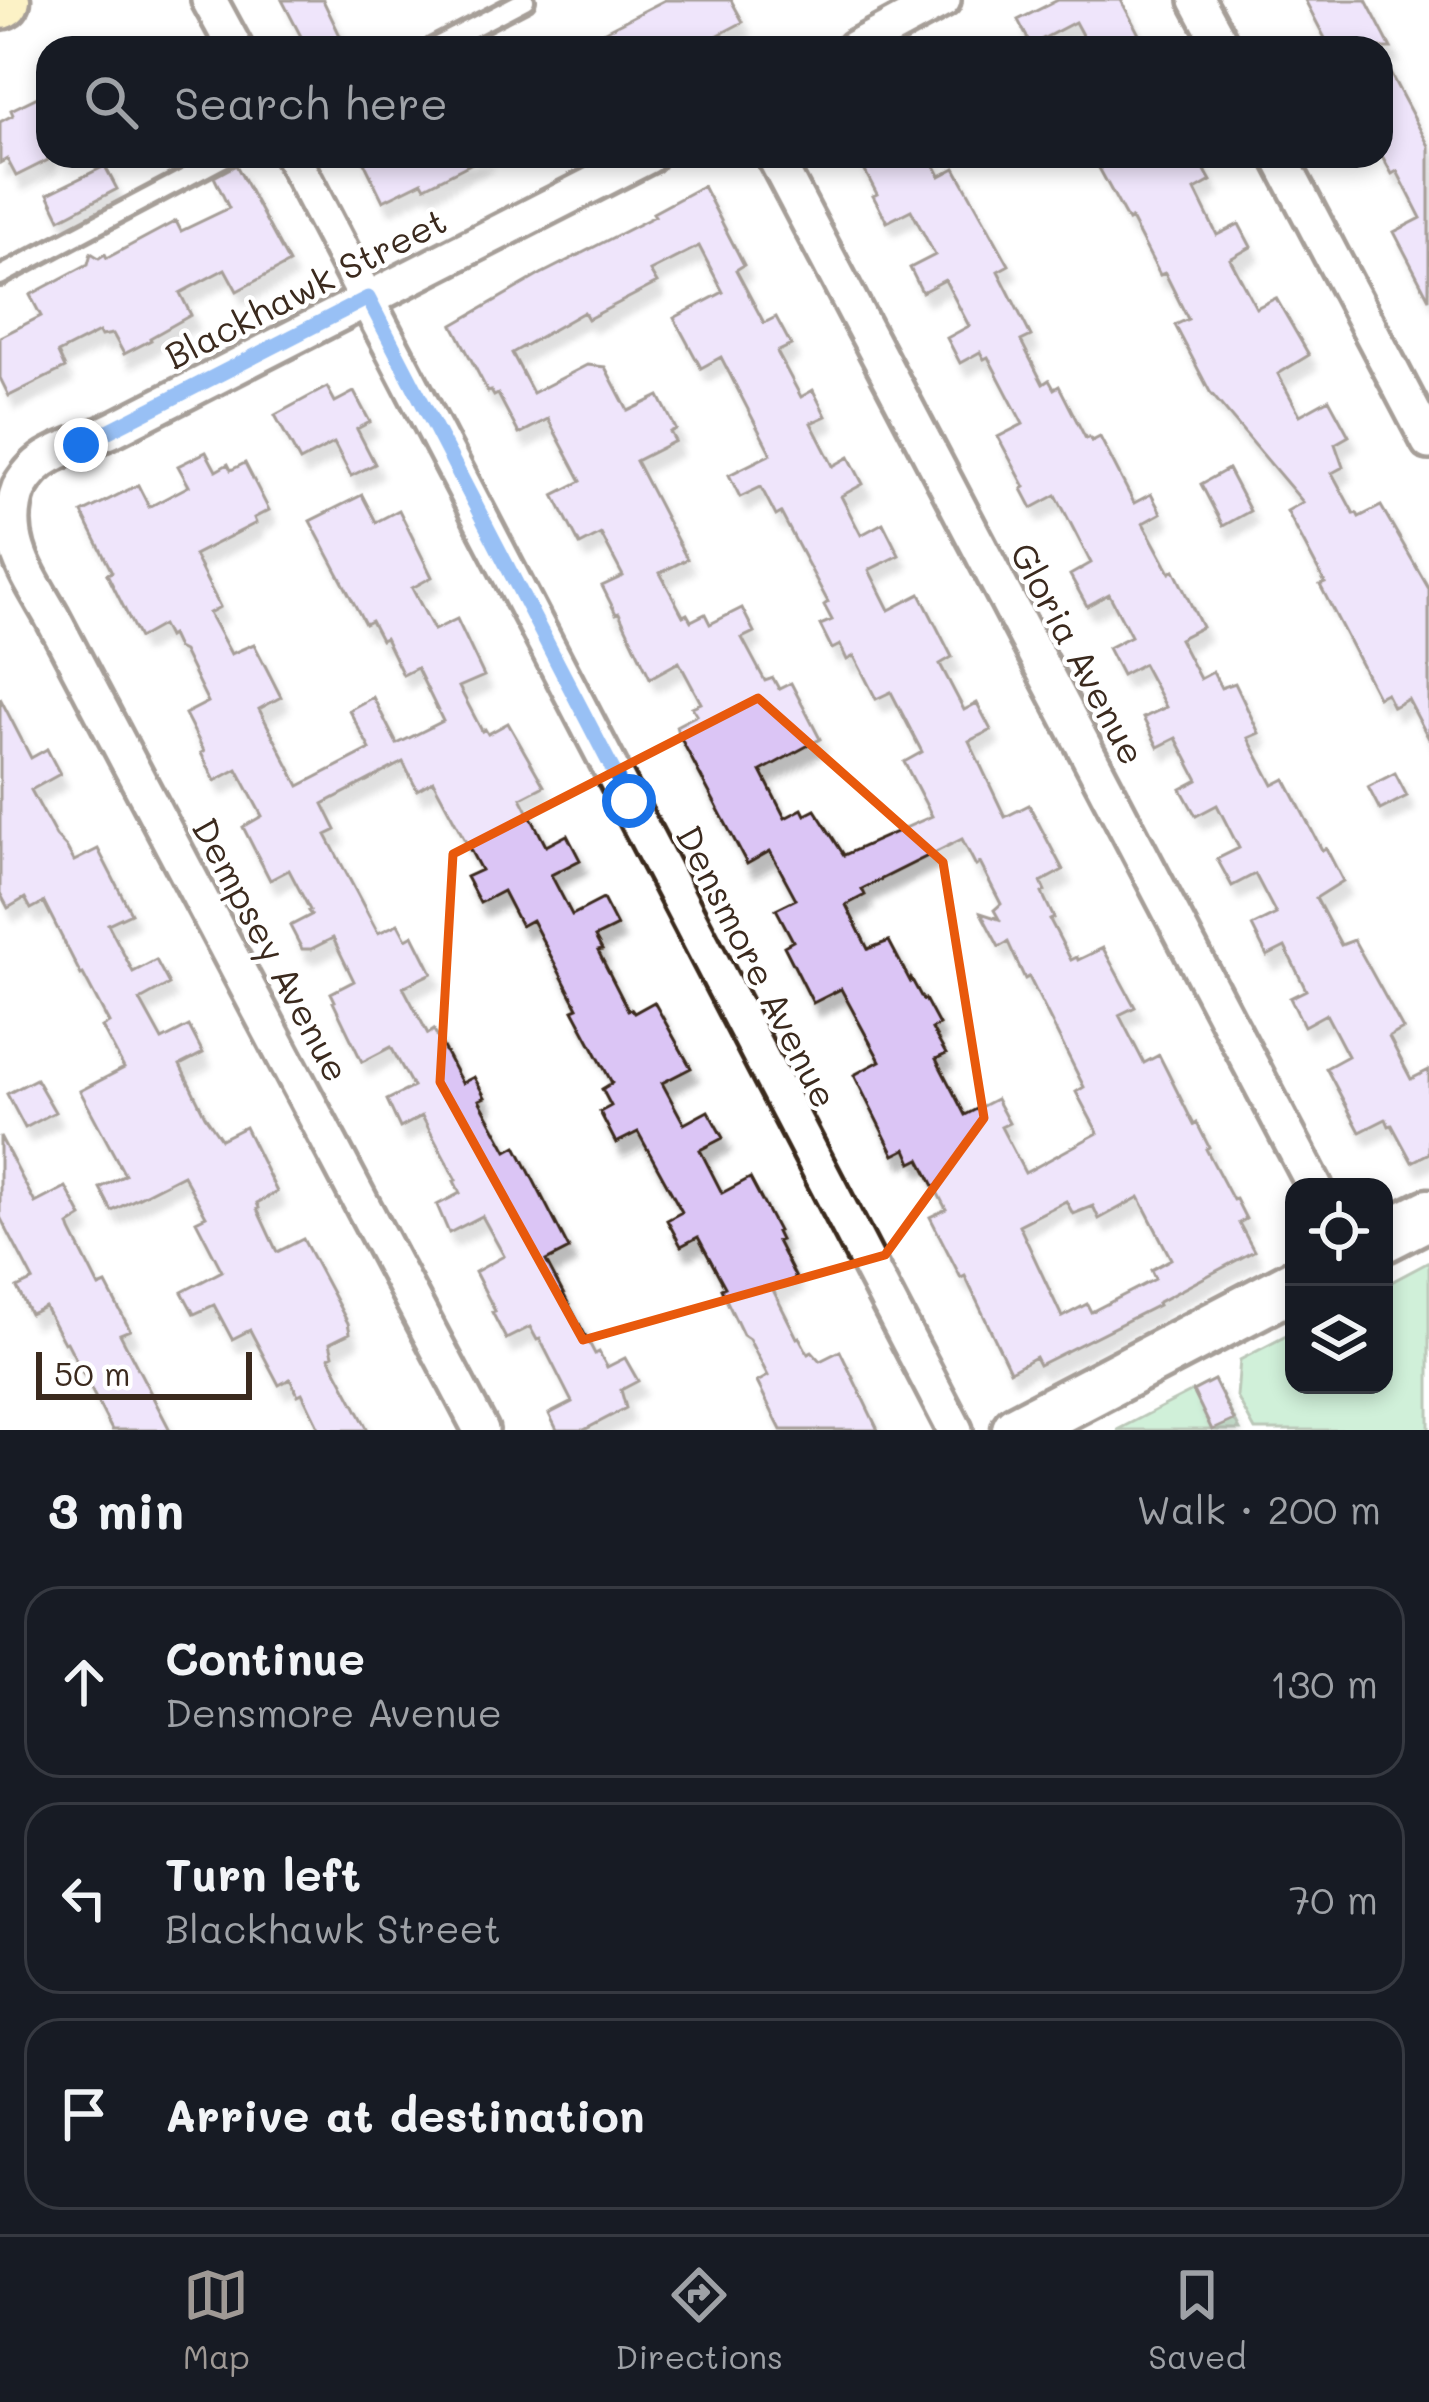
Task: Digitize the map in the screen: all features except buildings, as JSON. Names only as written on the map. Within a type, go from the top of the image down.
[{"type":"street","points":[[209,0],[228,36]]},
{"type":"street","points":[[876,36],[943,0]]},
{"type":"street","points":[[1197,0],[1216,36]]},
{"type":"street","name":"Densmore Avenue","points":[[298,168],[955,1430]]},
{"type":"street","name":"Blackhawk Street","points":[[12,502],[27,475],[51,455],[113,429],[624,168]]},
{"type":"street","name":"Gloria Avenue","points":[[780,168],[1310,1178]]},
{"type":"street","points":[[1285,168],[1429,442]]},
{"type":"street","name":"Dempsey Avenue","points":[[12,502],[8,529],[14,555],[61,632],[481,1430]]},
{"type":"street","points":[[1393,1233],[1429,1214]]},
{"type":"street","points":[[1017,1430],[1292,1286]]},
{"type":"lane","points":[[456,36],[525,0]]},
{"type":"lane","points":[[0,275],[204,168]]},
{"type":"highlighted area","points":[[758,698],[943,862],[984,1118],[885,1255],[583,1340],[440,1082],[453,854]]},
{"type":"green space","points":[[1429,1262],[1429,1430],[1255,1430],[1237,1397],[1240,1360],[1285,1337],[1285,1394],[1393,1394],[1393,1281]]},
{"type":"green space","points":[[1214,1380],[1240,1430],[1117,1430]]},
{"type":"route","points":[[81,445],[368,298],[629,801]]}]
